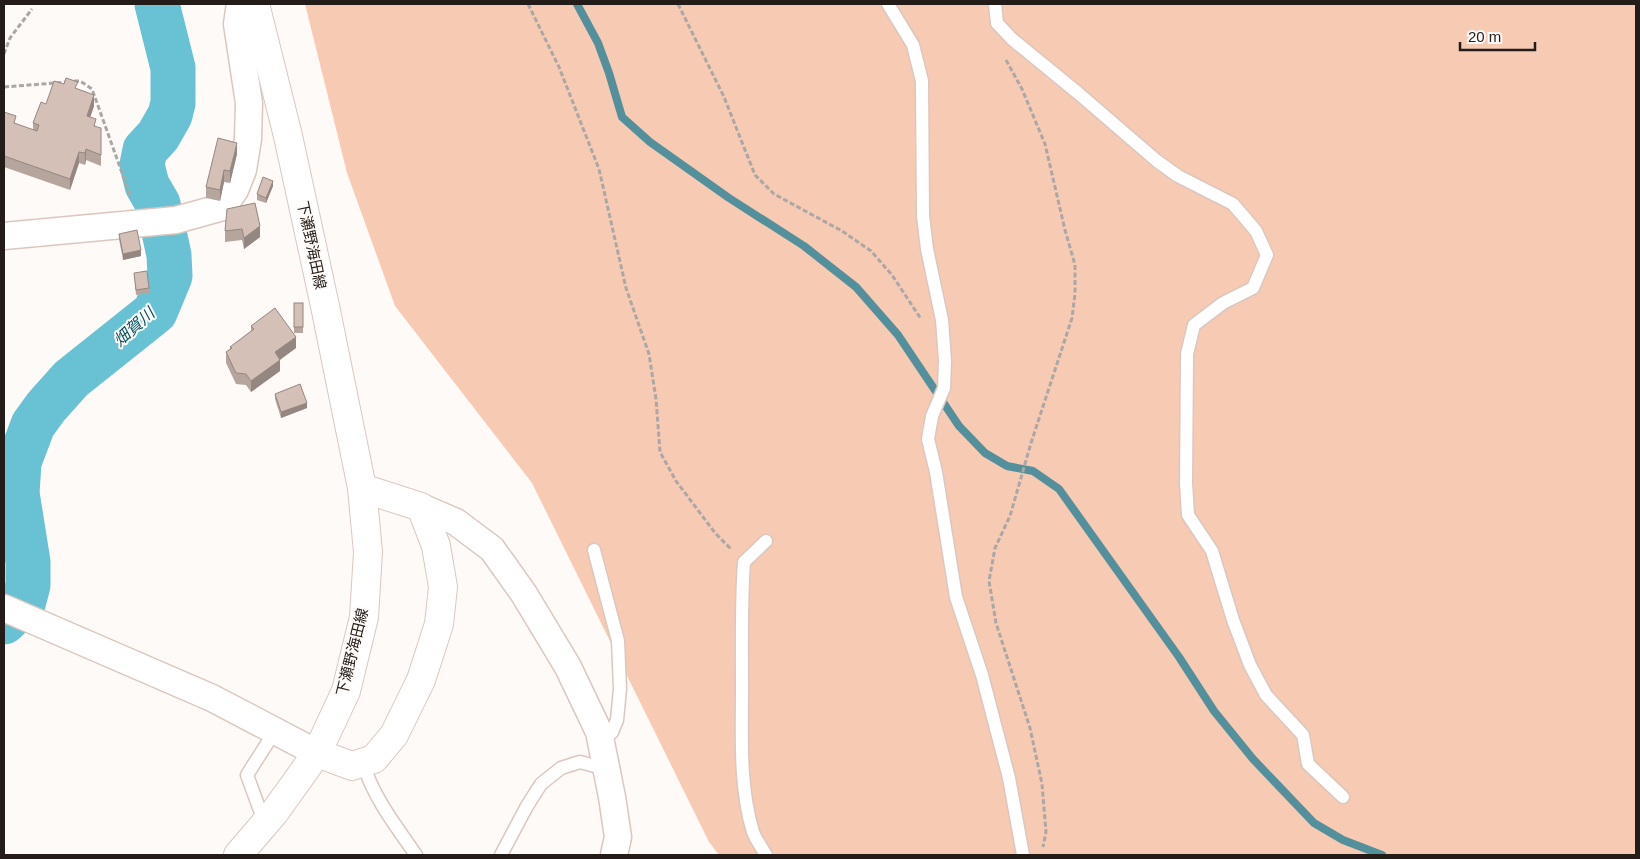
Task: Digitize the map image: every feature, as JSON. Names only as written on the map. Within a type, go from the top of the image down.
[{"type":"main road","name":"下瀬野海田線","points":[[238,855],[265,824],[317,753],[346,691],[364,617],[368,552],[362,488],[326,306],[288,136],[254,4]]},
{"type":"main road","points":[[317,753],[352,766],[374,759],[394,735],[421,680],[439,624],[443,587],[436,546],[421,507],[362,488]]},
{"type":"street","points":[[4,236],[176,220],[222,207],[235,190],[243,170],[248,139],[248,102],[237,24],[240,4]]},
{"type":"street","points":[[421,507],[456,522],[492,549],[524,594],[568,667],[599,732],[618,836],[614,855]]},
{"type":"street","points":[[4,608],[212,698],[317,753]]},
{"type":"lane","points":[[888,4],[913,45],[922,81],[923,216],[942,320],[944,344],[944,388],[932,416],[928,439],[936,472],[956,596],[982,675],[1009,778],[1023,855]]},
{"type":"lane","points":[[995,4],[997,23],[1012,39],[1157,161],[1178,176],[1233,204],[1256,231],[1267,254],[1253,288],[1223,303],[1194,325],[1187,354],[1186,484],[1188,514],[1212,551],[1246,656],[1266,695],[1303,735],[1308,764],[1344,797]]},
{"type":"lane","points":[[766,541],[744,562],[742,618],[743,768],[746,800],[754,833],[766,855]]},
{"type":"lane","points":[[594,550],[618,641],[620,689],[617,720],[612,732],[601,744]]},
{"type":"lane","points":[[265,824],[246,775],[275,731]]},
{"type":"lane","points":[[501,855],[541,784],[561,768],[580,762],[606,769]]},
{"type":"lane","points":[[363,763],[368,779],[382,806],[416,855]]},
{"type":"path","points":[[528,4],[559,67],[599,169],[626,288],[649,354],[656,399],[660,452],[676,481],[715,533],[744,562]]},
{"type":"path","points":[[678,4],[724,97],[755,175],[774,194],[842,231],[871,251],[892,275],[928,330],[944,344]]},
{"type":"path","points":[[4,54],[10,38],[32,9]]},
{"type":"path","points":[[997,23],[1006,60],[1022,88],[1045,144],[1075,265],[1075,294],[1072,318],[1010,516],[995,548],[989,581],[996,623],[1030,728],[1042,784],[1046,832],[1041,855]]},
{"type":"path","points":[[4,87],[80,81],[92,89],[141,223]]},
{"type":"shaded area","points":[[305,4],[1636,4],[1636,855],[719,855],[709,842],[532,483],[395,306],[347,173]]},
{"type":"building","points":[[66,78],[78,82],[75,88],[94,95],[87,116],[96,119],[94,126],[101,128],[101,155],[86,149],[85,153],[79,152],[70,179],[4,156],[4,112],[16,116],[14,123],[37,131],[39,125],[33,123],[41,102],[46,104],[54,81],[64,84]]},
{"type":"building","points":[[218,138],[237,143],[230,171],[224,170],[220,190],[206,187]]},
{"type":"building","points":[[263,177],[273,181],[266,198],[257,194]]},
{"type":"building","points":[[255,203],[260,226],[244,238],[242,229],[225,231],[227,209]]},
{"type":"building","points":[[137,230],[141,250],[123,254],[119,234]]},
{"type":"building","points":[[147,271],[149,288],[136,290],[134,273]]},
{"type":"building","points":[[294,303],[303,303],[303,327],[294,327]]},
{"type":"building","points":[[275,308],[296,337],[275,352],[280,360],[251,381],[246,374],[236,373],[226,352],[254,329],[251,326]]},
{"type":"building","points":[[300,384],[307,403],[281,412],[275,394]]},
{"type":"waterway","name":"畑賀川","points":[[4,622],[23,604],[28,585],[28,562],[17,493],[19,462],[33,425],[71,379],[155,312],[170,276],[169,255],[158,204],[147,185],[142,165],[145,150],[158,136],[170,115],[173,103],[173,68],[157,4]]},
{"type":"waterway","points":[[577,4],[598,43],[622,117],[650,142],[729,198],[804,246],[856,287],[898,335],[959,426],[985,453],[1007,466],[1033,471],[1059,489],[1179,657],[1214,711],[1253,759],[1314,823],[1343,840],[1382,855]]}]
